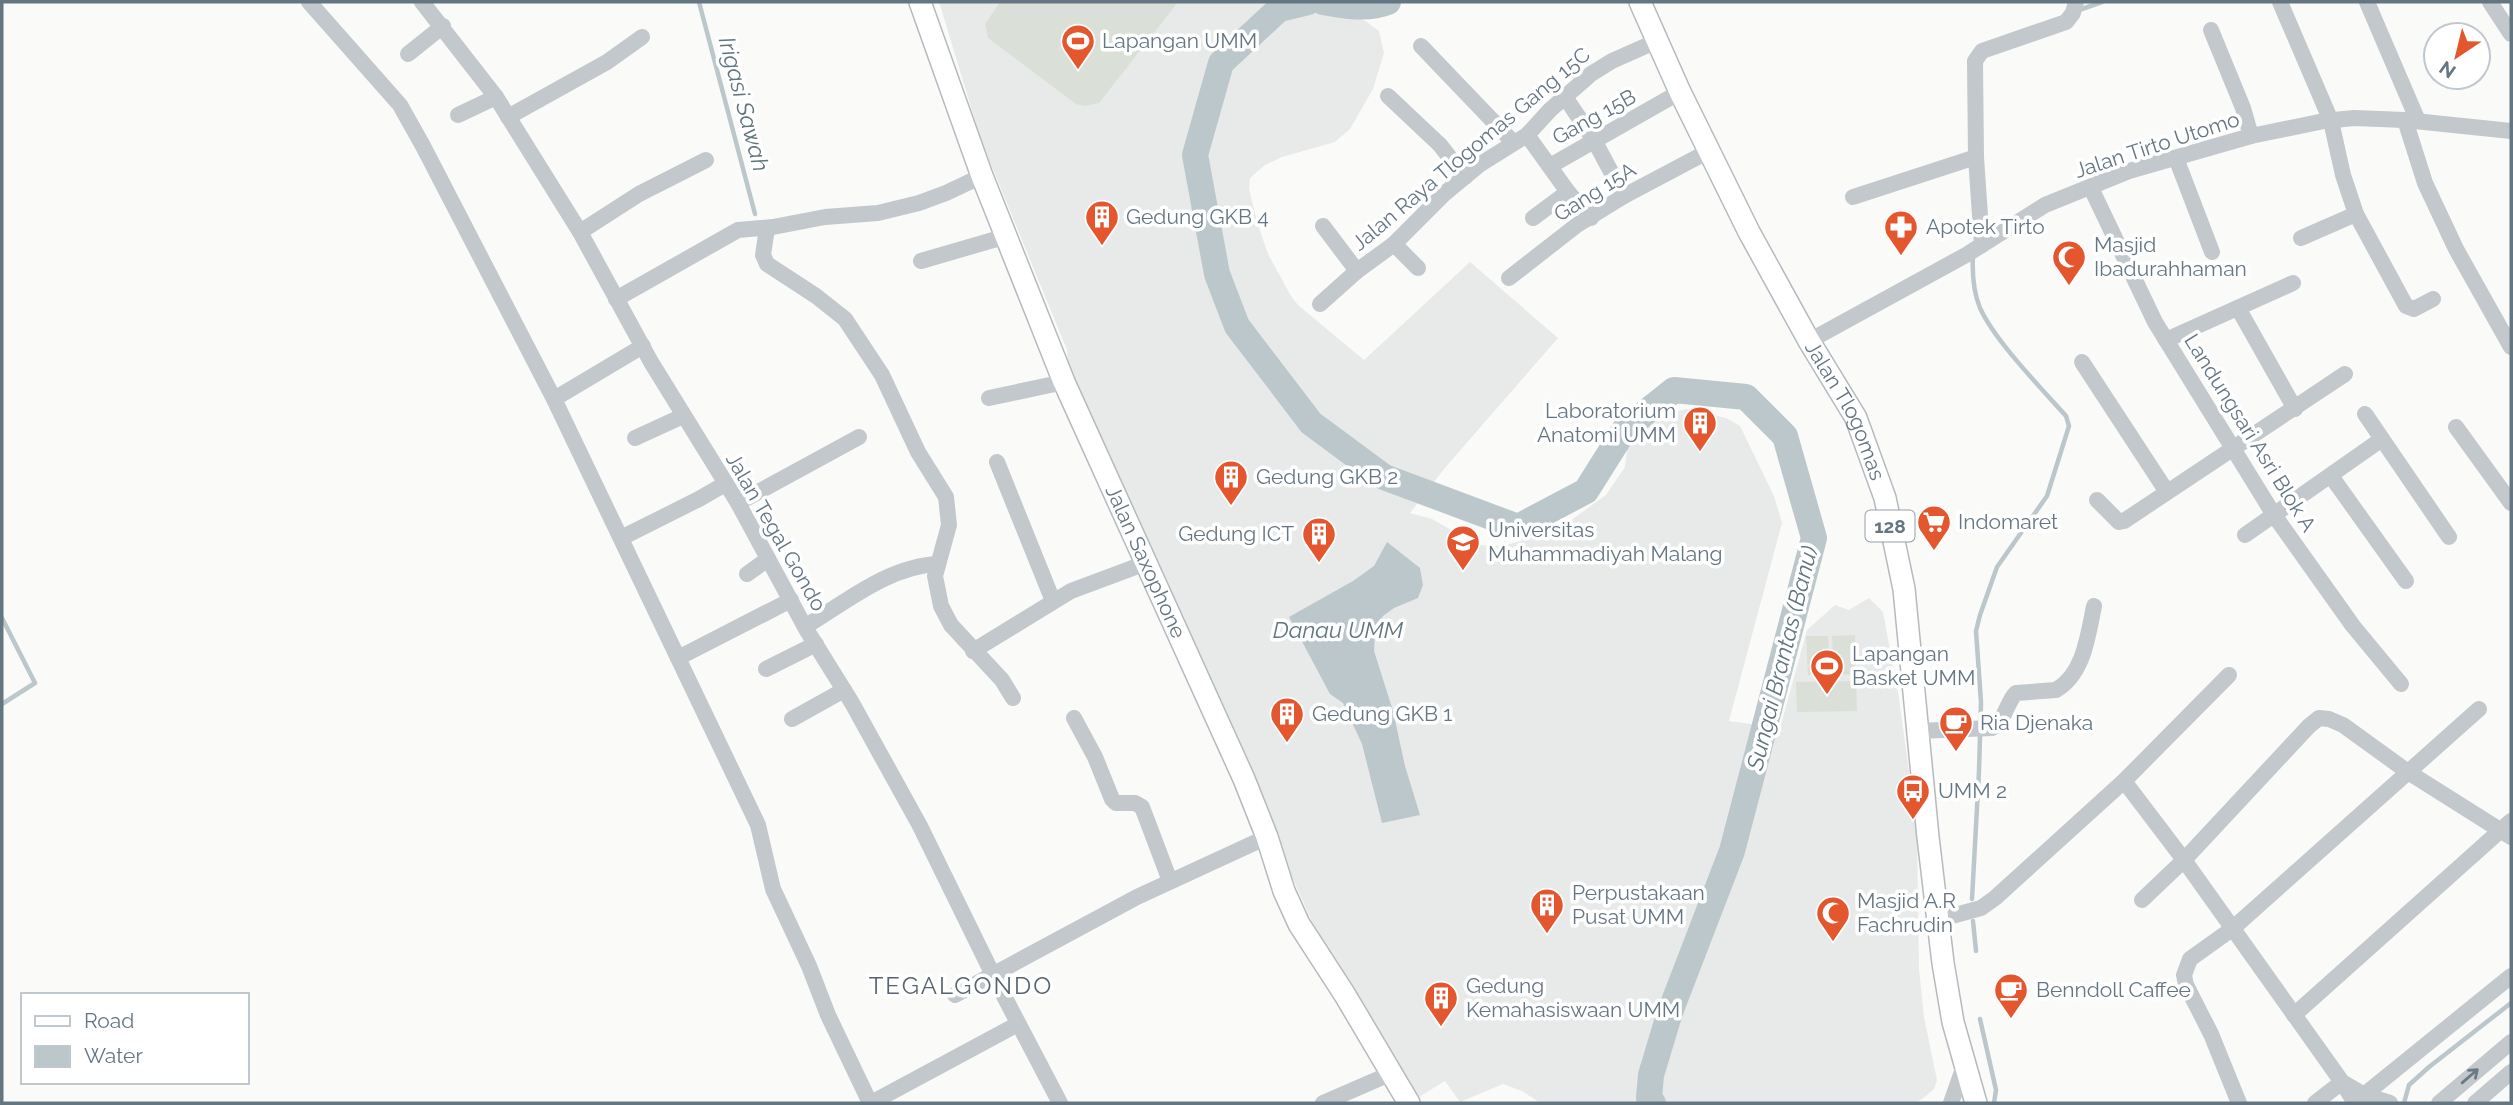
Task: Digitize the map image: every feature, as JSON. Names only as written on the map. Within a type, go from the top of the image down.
[{"type":"main road","name":"Jalan Saxophone","points":[[920,2],[982,176],[1064,382],[1233,755],[1267,837],[1284,891],[1299,924],[1409,1103]]},
{"type":"main road","name":"Jalan Tlogomas","points":[[1640,2],[1680,92],[1749,232],[1856,418],[1885,498],[1904,589],[1937,920],[1952,1022],[1976,1102]]},
{"type":"street","points":[[309,2],[400,105],[554,399],[758,825],[773,889],[870,1103],[1018,1024]]},
{"type":"street","name":"Jalan Tegal Gondo","points":[[422,2],[496,97],[580,232],[683,416],[738,503],[920,826],[1060,1103]]},
{"type":"street","points":[[1975,250],[1972,158],[1977,55],[2066,22],[2073,13],[2076,2]]},
{"type":"street","points":[[2280,2],[2331,121],[2343,175],[2356,214],[2406,306],[2414,309],[2433,299]]},
{"type":"street","points":[[2367,2],[2412,120],[2425,183],[2456,249],[2511,347]]},
{"type":"street","points":[[2490,2],[2511,34]]},
{"type":"street","points":[[408,54],[443,26]]},
{"type":"street","points":[[2211,30],[2244,108],[2251,136]]},
{"type":"street","points":[[508,117],[584,76],[638,40]]},
{"type":"street","name":"Jalan Raya Tlogomas Gang 15C","points":[[1320,304],[1357,271],[1394,244],[1444,194],[1520,138],[1591,74],[1612,61],[1657,41]]},
{"type":"street","points":[[1421,46],[1550,166]]},
{"type":"street","name":"Gang 15B","points":[[1591,218],[1550,166],[1680,92]]},
{"type":"street","points":[[1388,96],[1440,145],[1465,177]]},
{"type":"street","points":[[458,115],[496,97]]},
{"type":"street","points":[[1565,97],[1594,140],[1623,196]]},
{"type":"street","name":"Jalan Tirto Utomo","points":[[1810,341],[1975,250],[2045,205],[2129,172],[2251,136],[2331,121],[2371,118],[2412,120],[2511,131]]},
{"type":"street","name":"Gang 15A","points":[[1509,278],[1577,225],[1623,196],[1709,150]]},
{"type":"street","points":[[1853,197],[1972,158]]},
{"type":"street","points":[[2176,158],[2212,252]]},
{"type":"street","points":[[580,232],[639,194],[701,162]]},
{"type":"street","points":[[616,299],[738,230],[888,211],[946,193],[982,176]]},
{"type":"street","name":"Landungsari Asri Blok A","points":[[2091,188],[2166,340],[2233,450],[2274,515],[2353,626],[2401,684]]},
{"type":"street","points":[[1533,218],[1568,192]]},
{"type":"street","points":[[2301,238],[2356,214]]},
{"type":"street","points":[[1323,226],[1357,271]]},
{"type":"street","points":[[766,228],[763,255],[767,264],[845,319],[882,374],[918,452],[946,496],[949,525],[935,576],[941,606],[951,625],[1002,680],[1013,698]]},
{"type":"street","points":[[921,261],[1007,236]]},
{"type":"street","points":[[1394,244],[1418,268]]},
{"type":"street","points":[[2166,340],[2293,283]]},
{"type":"street","points":[[2238,308],[2295,409]]},
{"type":"street","points":[[554,399],[643,346]]},
{"type":"street","points":[[2082,362],[2167,492]]},
{"type":"street","points":[[2097,500],[2119,522],[2124,521],[2345,374]]},
{"type":"street","points":[[989,398],[1064,382]]},
{"type":"street","points":[[2365,414],[2449,537]]},
{"type":"street","points":[[635,438],[683,416]]},
{"type":"street","points":[[2456,428],[2511,503]]},
{"type":"street","points":[[738,503],[859,437]]},
{"type":"street","points":[[2245,535],[2382,439]]},
{"type":"street","points":[[997,462],[1053,601]]},
{"type":"street","points":[[2331,476],[2406,581]]},
{"type":"street","points":[[621,538],[725,484]]},
{"type":"street","points":[[747,574],[768,559]]},
{"type":"street","points":[[973,651],[1071,591],[1146,563]]},
{"type":"street","points":[[806,626],[874,584],[904,570],[938,564]]},
{"type":"street","points":[[678,658],[791,600]]},
{"type":"street","points":[[1918,731],[1997,726],[2015,693],[2056,690],[2066,682],[2081,659],[2094,606]]},
{"type":"street","points":[[766,669],[816,645]]},
{"type":"street","points":[[1937,920],[1981,908],[1995,898],[2124,781],[2229,675]]},
{"type":"street","points":[[792,719],[844,690]]},
{"type":"street","points":[[2239,1103],[2211,1034],[2186,985],[2184,975],[2190,960],[2232,929],[2479,709]]},
{"type":"street","points":[[1074,718],[1095,757],[1112,799],[1116,803],[1135,803],[1142,807],[1170,881]]},
{"type":"street","points":[[2142,900],[2184,860],[2319,718],[2343,725],[2408,772],[2508,830],[2294,1015]]},
{"type":"street","points":[[2124,781],[2184,860],[2342,1083],[2360,1099],[2385,1102]]},
{"type":"street","points":[[955,995],[1170,881],[1267,837]]},
{"type":"street","points":[[2360,1099],[2511,976]]},
{"type":"street","points":[[2439,1103],[2508,1050]]},
{"type":"street","points":[[1951,1103],[1964,1066]]},
{"type":"street","points":[[2475,1103],[2511,1072]]},
{"type":"street","points":[[1323,1103],[1392,1073]]},
{"type":"street","points":[[2315,1103],[2342,1083]]},
{"type":"shaded area","name":"Universitas Muhammadiyah Malang","points":[[939,2],[1293,2],[1297,7],[1329,9],[1361,18],[1379,31],[1384,53],[1373,89],[1350,129],[1335,142],[1282,157],[1265,165],[1250,178],[1249,189],[1268,254],[1298,305],[1364,360],[1470,262],[1558,338],[1444,469],[1410,513],[1432,519],[1477,545],[1503,546],[1556,531],[1606,495],[1625,467],[1629,433],[1641,421],[1687,409],[1726,418],[1740,426],[1774,496],[1782,523],[1729,721],[1780,728],[1807,630],[1835,605],[1849,610],[1869,598],[1883,612],[1899,698],[1917,831],[1919,969],[1924,1017],[1937,1080],[1934,1089],[1916,1103],[1540,1103],[1522,1091],[1503,1084],[1460,1102],[1445,1081],[1414,1100],[1314,926],[1192,655],[1068,362],[1067,350],[981,140]]},
{"type":"shaded area","name":"Lapangan UMM","points":[[1000,2],[1178,2],[1099,103],[1085,106],[1076,104],[988,38],[985,24]]},
{"type":"shaded area","points":[[1855,635],[1856,674],[1834,675],[1832,636]]},
{"type":"shaded area","points":[[1806,636],[1828,636],[1830,675],[1808,675]]},
{"type":"shaded area","name":"Lapangan Basket UMM","points":[[1856,681],[1857,711],[1797,712],[1796,682]]},
{"type":"water","name":"Danau UMM","points":[[1387,542],[1420,568],[1423,585],[1418,598],[1383,616],[1375,631],[1374,651],[1420,815],[1382,823],[1362,744],[1343,703],[1330,694],[1289,617],[1374,566]]},
{"type":"waterway","name":"Irigasi Sawah","points":[[699,2],[755,214]]},
{"type":"waterway","name":"Sungai Brantas (Banu)","points":[[1308,2],[1279,9],[1221,63],[1195,155],[1217,274],[1237,326],[1311,423],[1384,477],[1518,527],[1586,491],[1625,429],[1674,390],[1746,397],[1785,436],[1814,538],[1732,851],[1670,1012],[1651,1075],[1649,1098],[1653,1103]]},
{"type":"waterway","name":"Sungai Brantas (Banu)","points":[[1323,2],[1364,7],[1388,2]]},
{"type":"waterway","points":[[2079,10],[2102,2]]},
{"type":"waterway","points":[[1972,899],[1981,702],[1976,631],[1997,567],[2047,496],[2069,426],[2066,416],[2019,364],[1987,321],[1976,295],[1973,254]]},
{"type":"waterway","points":[[2,618],[35,683],[2,704]]},
{"type":"waterway","points":[[1973,921],[1976,951]]},
{"type":"waterway","points":[[2404,1103],[2409,1085],[2511,1003]]},
{"type":"waterway","points":[[1980,1019],[1996,1090],[1994,1103]]},
{"type":"place","name":"Lapangan UMM","points":[[1078,71]]},
{"type":"place","name":"Gedung GKB 4","points":[[1102,247]]},
{"type":"place","name":"Apotek Tirto","points":[[1901,257]]},
{"type":"place","name":"Masjid Ibadurahhaman","points":[[2069,287]]},
{"type":"place","name":"Laboratorium Anatomi UMM","points":[[1700,453]]},
{"type":"place","name":"Gedung GKB 2","points":[[1231,507]]},
{"type":"place","name":"Indomaret","points":[[1934,552]]},
{"type":"place","name":"Gedung ICT","points":[[1319,564]]},
{"type":"place","name":"Universitas Muhammadiyah Malang","points":[[1463,572]]},
{"type":"place","name":"Lapangan Basket UMM","points":[[1827,696]]},
{"type":"place","name":"Gedung GKB 1","points":[[1287,744]]},
{"type":"place","name":"Ria Djenaka","points":[[1956,753]]},
{"type":"place","name":"UMM 2","points":[[1913,821]]},
{"type":"place","name":"Perpustakaan Pusat UMM","points":[[1547,935]]},
{"type":"place","name":"Masjid A.R Fachrudin","points":[[1833,943]]},
{"type":"place","name":"Benndoll Caffee","points":[[2011,1020]]},
{"type":"place","name":"Gedung Kemahasiswaan UMM","points":[[1441,1028]]},
{"type":"district","name":"TEGALGONDO","points":[[961,986]]}]
